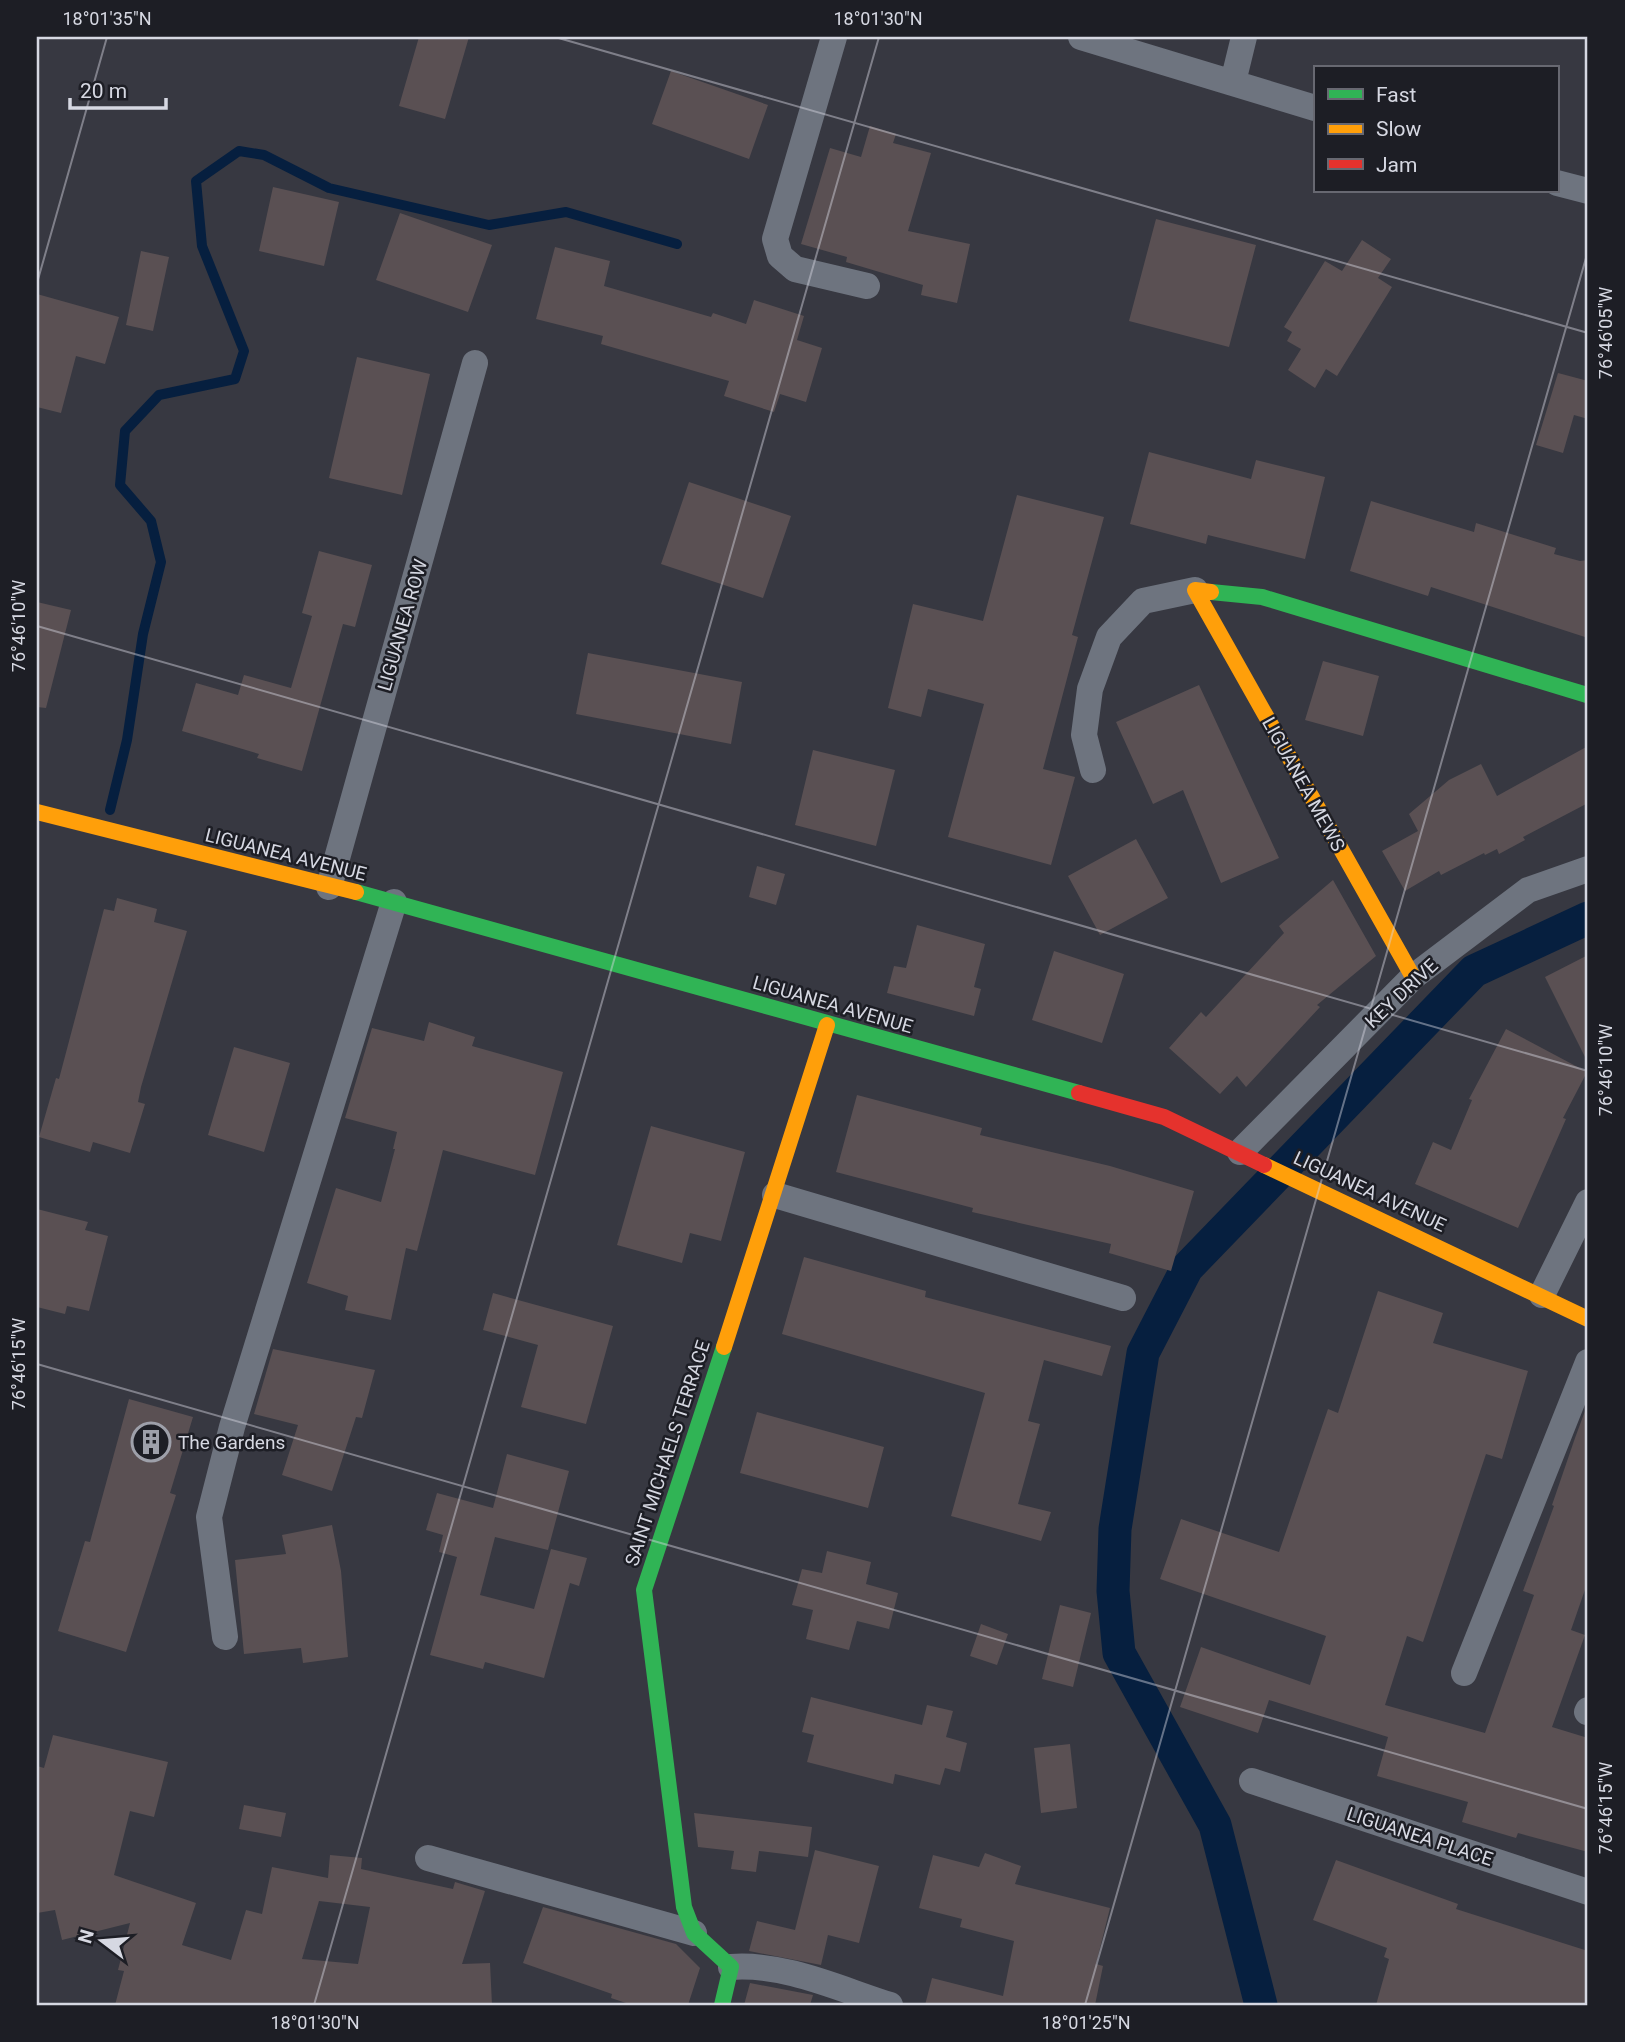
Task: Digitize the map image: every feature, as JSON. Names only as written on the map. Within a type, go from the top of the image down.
[{"type":"street","points":[[834,37],[775,239],[780,256],[795,269],[867,286]]},
{"type":"street","points":[[1081,37],[1314,108]]},
{"type":"street","points":[[1233,82],[1244,37]]},
{"type":"street","points":[[1558,183],[1588,191]]},
{"type":"street","name":"LIGUANEA ROW","points":[[329,887],[475,363]]},
{"type":"street","points":[[1093,770],[1084,735],[1090,689],[1109,638],[1143,601],[1195,590],[1262,597],[1587,695]]},
{"type":"street","name":"LIGUANEA MEWS","points":[[1195,590],[1413,977]]},
{"type":"street","name":"LIGUANEA AVENUE","points":[[37,812],[394,902],[1164,1118],[1588,1319]]},
{"type":"street","name":"KEY DRIVE","points":[[1246,1155],[1413,977],[1528,890],[1588,869]]},
{"type":"street","points":[[225,1637],[209,1517],[232,1427],[394,902]]},
{"type":"street","name":"SAINT MICHAELS TERRACE","points":[[694,1933],[684,1907],[644,1590],[775,1195],[827,1025]]},
{"type":"street","points":[[775,1195],[1123,1298]]},
{"type":"street","points":[[1542,1295],[1588,1202]]},
{"type":"street","points":[[1464,1673],[1588,1362]]},
{"type":"street","name":"LIGUANEA PLACE","points":[[1252,1781],[1588,1892]]},
{"type":"street","points":[[428,1858],[694,1933],[731,1967],[756,1965],[777,1969],[890,2005]]},
{"type":"street","points":[[722,2005],[731,1967]]},
{"type":"building","points":[[419,37],[469,37],[445,119],[399,106]]},
{"type":"building","points":[[671,71],[768,105],[749,159],[652,124]]},
{"type":"building","points":[[870,126],[896,134],[893,143],[931,153],[908,231],[970,244],[957,303],[921,295],[923,285],[846,262],[847,257],[801,244],[830,148],[861,157]]},
{"type":"building","points":[[273,187],[339,202],[324,266],[259,251]]},
{"type":"building","points":[[400,213],[492,245],[468,312],[376,280]]},
{"type":"building","points":[[1156,219],[1256,245],[1229,347],[1129,321]]},
{"type":"building","points":[[1362,240],[1391,259],[1378,278],[1392,287],[1337,376],[1326,369],[1315,388],[1288,370],[1301,349],[1287,341],[1292,332],[1284,327],[1325,261],[1342,271]]},
{"type":"building","points":[[555,247],[610,261],[604,286],[711,317],[713,313],[746,324],[754,300],[804,316],[797,340],[822,348],[806,402],[780,394],[774,412],[724,396],[729,381],[601,344],[603,336],[536,319]]},
{"type":"building","points":[[141,251],[169,257],[153,331],[126,325]]},
{"type":"building","points":[[37,294],[119,317],[105,364],[76,356],[61,413],[37,407]]},
{"type":"building","points":[[357,357],[430,374],[402,495],[329,478]]},
{"type":"building","points":[[1558,373],[1588,381],[1588,419],[1574,415],[1563,453],[1536,445]]},
{"type":"building","points":[[1149,452],[1251,479],[1256,460],[1325,477],[1305,559],[1208,535],[1206,544],[1130,524]]},
{"type":"building","points":[[689,482],[791,516],[763,598],[661,564]]},
{"type":"building","points":[[1017,495],[1104,517],[1072,635],[1078,637],[1043,769],[1075,777],[1051,865],[948,837],[984,704],[928,689],[921,717],[888,708],[913,604],[983,621]]},
{"type":"building","points":[[1371,501],[1474,532],[1476,523],[1556,548],[1554,554],[1580,561],[1588,560],[1588,638],[1431,587],[1428,596],[1350,571]]},
{"type":"building","points":[[319,551],[372,565],[355,627],[343,624],[302,771],[257,758],[259,754],[182,731],[196,683],[238,695],[244,675],[291,688],[312,616],[302,613]]},
{"type":"building","points":[[37,602],[71,610],[46,708],[37,707]]},
{"type":"building","points":[[588,653],[742,682],[731,744],[576,714]]},
{"type":"building","points":[[1323,661],[1379,676],[1363,736],[1305,720]]},
{"type":"building","points":[[1199,685],[1279,858],[1221,883],[1183,790],[1153,804],[1116,722]]},
{"type":"building","points":[[1588,746],[1588,803],[1523,837],[1525,840],[1499,854],[1497,849],[1485,855],[1484,853],[1441,875],[1439,871],[1405,891],[1382,851],[1418,831],[1409,814],[1449,780],[1481,764],[1497,796]]},
{"type":"building","points":[[813,750],[895,770],[876,846],[795,825]]},
{"type":"building","points":[[1136,839],[1168,898],[1100,935],[1068,876]]},
{"type":"building","points":[[757,866],[785,874],[776,905],[749,897]]},
{"type":"building","points":[[1333,880],[1376,956],[1317,1005],[1320,1007],[1246,1087],[1237,1076],[1220,1094],[1169,1048],[1201,1012],[1206,1017],[1284,933],[1279,926]]},
{"type":"building","points":[[117,898],[157,909],[154,922],[187,931],[141,1087],[138,1102],[145,1104],[130,1153],[93,1142],[90,1152],[39,1137],[56,1078],[59,1079],[104,909],[114,911]]},
{"type":"building","points":[[917,925],[985,944],[974,987],[981,989],[974,1016],[887,993],[894,966],[906,968]]},
{"type":"building","points":[[1054,951],[1124,974],[1102,1043],[1032,1020]]},
{"type":"building","points":[[1588,955],[1588,1063],[1545,977]]},
{"type":"building","points":[[429,1022],[475,1037],[472,1046],[563,1072],[535,1175],[443,1150],[417,1251],[406,1248],[391,1320],[345,1310],[348,1296],[307,1283],[336,1188],[381,1202],[395,1149],[397,1132],[345,1118],[372,1028],[424,1041]]},
{"type":"building","points":[[1506,1029],[1587,1072],[1563,1118],[1566,1119],[1518,1228],[1415,1184],[1433,1142],[1451,1150],[1472,1100],[1469,1099]]},
{"type":"building","points":[[234,1047],[290,1063],[264,1152],[208,1135]]},
{"type":"building","points":[[857,1095],[982,1128],[980,1135],[1110,1166],[1194,1191],[1171,1271],[1109,1253],[1111,1244],[972,1212],[973,1208],[836,1172]]},
{"type":"building","points":[[651,1126],[745,1152],[721,1241],[690,1233],[682,1263],[617,1245]]},
{"type":"building","points":[[37,1209],[88,1222],[85,1230],[108,1236],[89,1311],[67,1306],[65,1314],[37,1307]]},
{"type":"building","points":[[804,1257],[926,1291],[925,1297],[1111,1346],[1102,1376],[1044,1360],[1028,1421],[1040,1424],[1018,1504],[1051,1512],[1041,1541],[951,1516],[985,1393],[782,1334]]},
{"type":"building","points":[[1378,1291],[1443,1313],[1433,1343],[1528,1371],[1502,1459],[1486,1454],[1423,1642],[1407,1636],[1385,1705],[1485,1733],[1534,1595],[1523,1591],[1575,1438],[1585,1411],[1588,1412],[1588,1581],[1571,1630],[1585,1635],[1552,1727],[1588,1738],[1588,1852],[1518,1833],[1516,1838],[1462,1822],[1468,1802],[1377,1776],[1388,1737],[1269,1700],[1258,1733],[1180,1707],[1201,1647],[1310,1685],[1326,1636],[1160,1579],[1181,1519],[1279,1552],[1328,1409],[1338,1413]]},
{"type":"building","points":[[493,1293],[613,1326],[586,1424],[521,1407],[538,1345],[483,1330]]},
{"type":"building","points":[[273,1349],[375,1370],[362,1418],[356,1417],[332,1491],[282,1475],[298,1425],[254,1414]]},
{"type":"building","points":[[129,1399],[193,1417],[170,1493],[176,1495],[126,1652],[58,1631],[85,1541],[90,1542]]},
{"type":"building","points":[[757,1412],[884,1447],[868,1508],[740,1473]]},
{"type":"building","points":[[507,1454],[569,1471],[548,1550],[495,1537],[480,1595],[534,1609],[551,1549],[587,1558],[579,1586],[570,1583],[544,1678],[485,1662],[483,1669],[430,1655],[457,1557],[439,1552],[443,1535],[426,1530],[437,1493],[493,1508]]},
{"type":"building","points":[[332,1525],[341,1571],[348,1657],[303,1663],[301,1648],[244,1654],[235,1560],[286,1554],[282,1535]]},
{"type":"building","points":[[827,1551],[871,1562],[866,1584],[898,1593],[889,1629],[857,1621],[849,1650],[806,1639],[813,1610],[792,1605],[802,1569],[822,1573]]},
{"type":"building","points":[[1060,1605],[1091,1613],[1073,1687],[1042,1679]]},
{"type":"building","points":[[981,1624],[1008,1634],[997,1665],[970,1656]]},
{"type":"building","points":[[811,1697],[922,1725],[927,1705],[953,1711],[946,1737],[967,1743],[960,1772],[945,1768],[940,1785],[895,1774],[893,1784],[807,1762],[814,1735],[802,1732]]},
{"type":"building","points":[[53,1735],[168,1762],[154,1817],[130,1811],[114,1875],[196,1903],[182,1945],[231,1960],[246,1910],[262,1914],[272,1867],[328,1878],[330,1855],[362,1858],[361,1869],[453,1889],[455,1882],[485,1891],[462,1964],[490,1963],[492,2005],[115,2005],[124,1971],[118,1970],[130,1923],[62,1940],[55,1910],[37,1913],[37,1766],[44,1768]],"holes":[[[319,1901],[370,1907],[358,1964],[302,1959]]]},
{"type":"building","points":[[1070,1744],[1077,1808],[1041,1813],[1034,1748]]},
{"type":"building","points":[[244,1805],[286,1813],[281,1837],[239,1829]]},
{"type":"building","points":[[694,1813],[812,1827],[808,1857],[759,1851],[756,1872],[731,1869],[734,1851],[698,1847]]},
{"type":"building","points":[[815,1850],[879,1866],[859,1943],[828,1935],[821,1965],[749,1951],[757,1921],[795,1930]]},
{"type":"building","points":[[985,1853],[1021,1866],[1015,1884],[1110,1908],[1096,1964],[1103,1966],[1095,2005],[925,2005],[932,1978],[1003,1996],[1014,1941],[960,1927],[962,1919],[919,1908],[933,1855],[979,1867]]},
{"type":"building","points":[[1336,1860],[1458,1904],[1456,1909],[1588,1951],[1588,2005],[1376,2005],[1389,1959],[1384,1957],[1387,1948],[1313,1920]]},
{"type":"building","points":[[543,1907],[676,1944],[700,1968],[688,2005],[632,2005],[611,1998],[612,1994],[523,1963]]},
{"type":"building","points":[[750,1983],[813,1995],[810,2005],[744,2005]]},
{"type":"waterway","points":[[110,810],[127,740],[143,634],[161,562],[151,521],[120,485],[125,431],[159,395],[235,379],[244,351],[202,246],[196,181],[239,151],[264,155],[329,188],[489,225],[566,212],[677,244]]},
{"type":"waterway","points":[[1261,2005],[1215,1825],[1119,1653],[1113,1591],[1115,1529],[1143,1353],[1187,1268],[1474,971],[1588,918]]},
{"type":"traffic: fast","points":[[1211,592],[1262,597],[1587,695]]},
{"type":"traffic: fast","points":[[356,892],[1079,1093]]},
{"type":"traffic: fast","points":[[722,2005],[731,1967],[694,1933],[684,1907],[644,1590],[724,1347]]},
{"type":"traffic: slow","points":[[1211,592],[1195,590],[1413,977]]},
{"type":"traffic: slow","points":[[37,812],[356,892]]},
{"type":"traffic: slow","points":[[724,1347],[827,1025]]},
{"type":"traffic: slow","points":[[1264,1165],[1588,1319]]},
{"type":"traffic: jam","points":[[1079,1093],[1164,1117],[1264,1165]]},
{"type":"place","name":"The Gardens","points":[[151,1442]]}]
